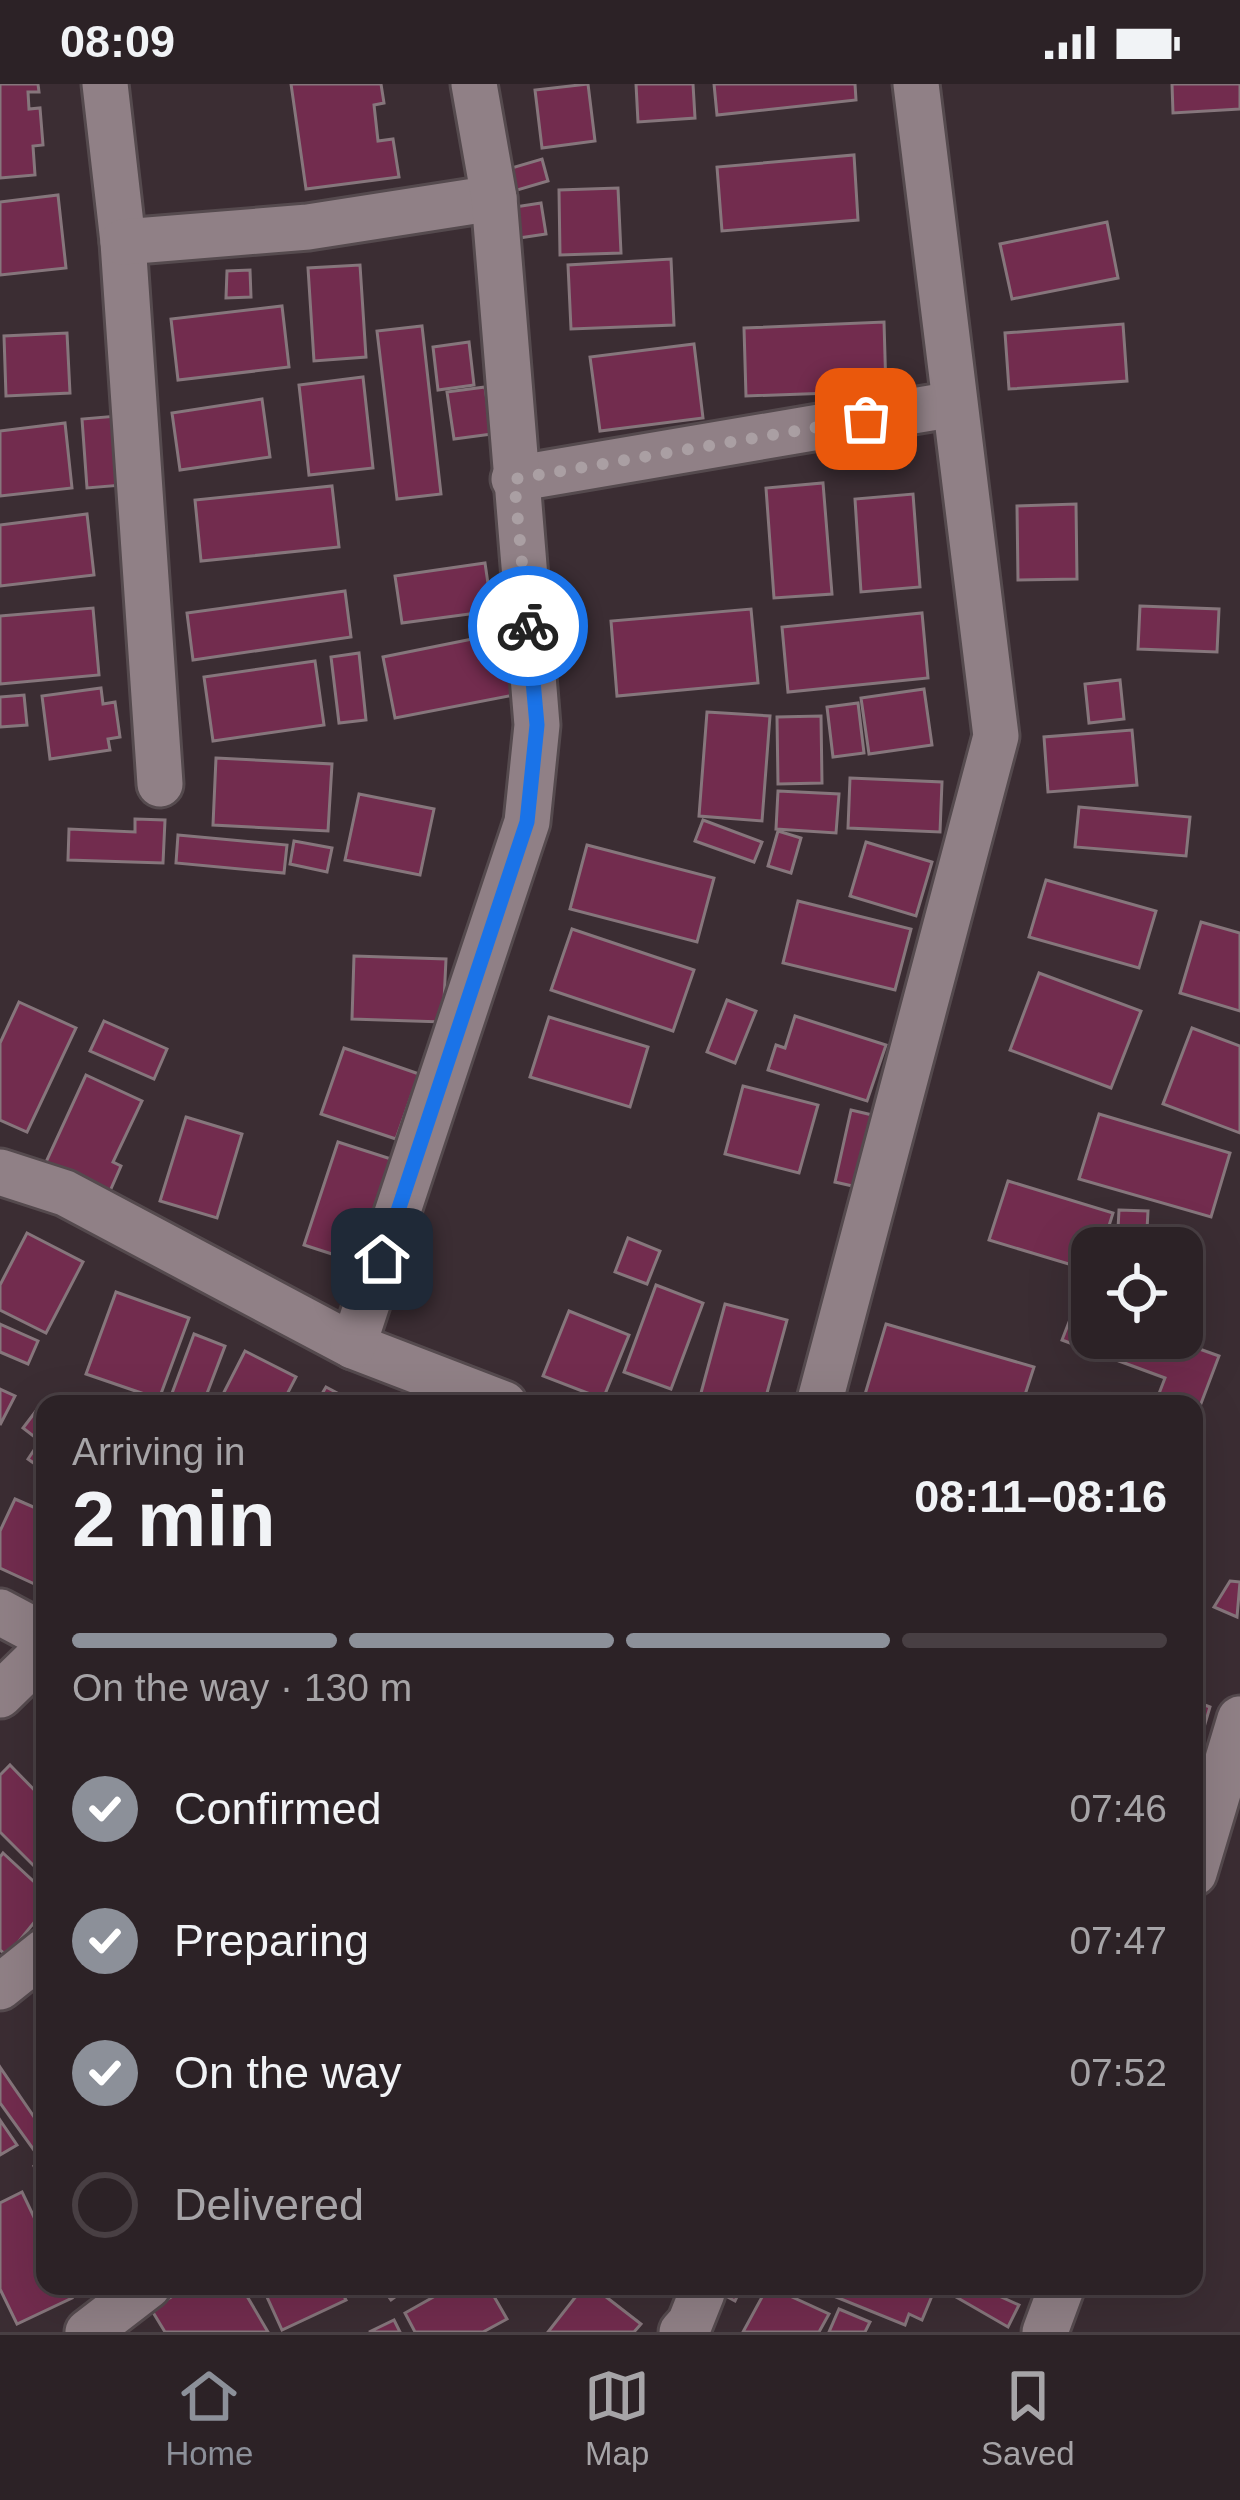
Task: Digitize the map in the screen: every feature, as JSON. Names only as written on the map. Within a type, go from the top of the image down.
[{"type":"street","points":[[105,84],[123,242],[160,784]]},
{"type":"street","points":[[353,1346],[527,822],[537,725],[494,198],[474,84]]},
{"type":"street","points":[[821,1395],[996,736],[916,84]]},
{"type":"street","points":[[123,242],[308,227],[494,198]]},
{"type":"street","points":[[514,479],[954,404]]},
{"type":"street","points":[[0,1172],[65,1193],[353,1346],[481,1395]]},
{"type":"street","points":[[0,1612],[36,1631]]},
{"type":"street","points":[[0,1695],[36,1660]]},
{"type":"street","points":[[1203,1843],[1240,1719]]},
{"type":"street","points":[[0,1987],[36,1958]]},
{"type":"street","points":[[88,2332],[136,2295]]},
{"type":"street","points":[[682,2332],[701,2295]]},
{"type":"street","points":[[1046,2332],[1059,2295]]},
{"type":"building","points":[[0,84],[38,84],[39,92],[28,92],[29,109],[40,108],[43,145],[33,146],[35,175],[0,178]]},
{"type":"building","points":[[291,84],[381,84],[384,103],[374,105],[378,141],[393,139],[399,177],[306,189]]},
{"type":"building","points":[[588,84],[595,141],[542,148],[535,90]]},
{"type":"building","points":[[636,84],[693,84],[695,118],[638,122]]},
{"type":"building","points":[[714,84],[855,84],[856,100],[717,115]]},
{"type":"building","points":[[1172,84],[1240,84],[1240,109],[1173,113]]},
{"type":"building","points":[[854,155],[858,220],[722,231],[717,167]]},
{"type":"building","points":[[542,159],[548,181],[514,191],[508,169]]},
{"type":"building","points":[[618,188],[621,253],[560,255],[559,190]]},
{"type":"building","points":[[58,195],[66,268],[0,275],[0,202]]},
{"type":"building","points":[[541,203],[546,234],[519,238],[515,207]]},
{"type":"building","points":[[1107,222],[1118,278],[1012,299],[1000,244]]},
{"type":"building","points":[[671,259],[674,325],[571,329],[568,265]]},
{"type":"building","points":[[360,265],[366,357],[314,361],[308,268]]},
{"type":"building","points":[[250,270],[251,297],[226,298],[227,271]]},
{"type":"building","points":[[282,306],[289,367],[178,380],[171,319]]},
{"type":"building","points":[[884,322],[886,391],[746,396],[744,328]]},
{"type":"building","points":[[1123,324],[1127,381],[1009,389],[1005,333]]},
{"type":"building","points":[[422,326],[441,494],[397,499],[377,331]]},
{"type":"building","points":[[67,333],[70,393],[6,396],[4,336]]},
{"type":"building","points":[[469,342],[474,385],[438,390],[433,347]]},
{"type":"building","points":[[694,344],[703,418],[600,431],[590,357]]},
{"type":"building","points":[[363,377],[373,468],[309,475],[299,385]]},
{"type":"building","points":[[485,387],[492,434],[454,439],[447,392]]},
{"type":"building","points":[[262,399],[270,457],[180,470],[172,413]]},
{"type":"building","points":[[117,416],[123,485],[87,488],[82,419]]},
{"type":"building","points":[[65,423],[72,488],[0,496],[0,431]]},
{"type":"building","points":[[823,483],[832,594],[774,598],[766,488]]},
{"type":"building","points":[[332,486],[339,547],[201,561],[195,500]]},
{"type":"building","points":[[913,494],[920,587],[861,592],[855,499]]},
{"type":"building","points":[[1076,504],[1077,579],[1018,580],[1017,506]]},
{"type":"building","points":[[87,514],[94,575],[0,586],[0,525]]},
{"type":"building","points":[[485,563],[492,611],[402,623],[395,576]]},
{"type":"building","points":[[345,591],[351,637],[193,660],[187,613]]},
{"type":"building","points":[[1140,606],[1219,609],[1217,652],[1138,649]]},
{"type":"building","points":[[93,608],[99,675],[0,684],[0,616]]},
{"type":"building","points":[[751,609],[758,683],[617,696],[611,621]]},
{"type":"building","points":[[922,613],[928,678],[788,692],[782,627]]},
{"type":"building","points":[[502,633],[514,695],[395,718],[383,657]]},
{"type":"building","points":[[359,653],[366,720],[339,723],[331,657]]},
{"type":"building","points":[[315,661],[324,725],[213,741],[204,677]]},
{"type":"building","points":[[1120,680],[1124,719],[1089,723],[1085,684]]},
{"type":"building","points":[[101,688],[103,704],[115,702],[120,737],[108,739],[110,750],[50,759],[42,696]]},
{"type":"building","points":[[924,689],[932,745],[869,754],[861,698]]},
{"type":"building","points":[[24,695],[27,725],[0,727],[0,697]]},
{"type":"building","points":[[858,703],[864,753],[833,757],[827,707]]},
{"type":"building","points":[[707,712],[770,716],[762,821],[699,816]]},
{"type":"building","points":[[821,716],[822,783],[778,784],[777,717]]},
{"type":"building","points":[[1132,730],[1137,785],[1048,792],[1044,737]]},
{"type":"building","points":[[216,758],[332,764],[328,831],[213,825]]},
{"type":"building","points":[[850,778],[942,782],[940,832],[848,828]]},
{"type":"building","points":[[778,791],[839,794],[836,833],[776,829]]},
{"type":"building","points":[[359,794],[434,809],[420,875],[345,860]]},
{"type":"building","points":[[1079,807],[1190,817],[1186,856],[1075,847]]},
{"type":"building","points":[[135,819],[165,820],[163,863],[68,860],[69,829],[135,832]]},
{"type":"building","points":[[703,820],[762,842],[754,862],[695,841]]},
{"type":"building","points":[[778,831],[801,838],[791,873],[768,866]]},
{"type":"building","points":[[178,835],[287,845],[284,873],[176,863]]},
{"type":"building","points":[[294,841],[332,848],[327,872],[290,864]]},
{"type":"building","points":[[866,842],[932,862],[916,916],[850,896]]},
{"type":"building","points":[[587,845],[714,878],[697,942],[570,909]]},
{"type":"building","points":[[1046,880],[1156,911],[1139,968],[1029,937]]},
{"type":"building","points":[[798,901],[911,929],[895,990],[783,963]]},
{"type":"building","points":[[1201,922],[1240,933],[1240,1011],[1180,993]]},
{"type":"building","points":[[572,929],[694,970],[673,1031],[551,990]]},
{"type":"building","points":[[354,956],[446,959],[443,1022],[352,1019]]},
{"type":"building","points":[[1039,973],[1141,1011],[1111,1088],[1010,1050]]},
{"type":"building","points":[[727,1000],[756,1011],[735,1063],[707,1052]]},
{"type":"building","points":[[19,1002],[76,1028],[27,1132],[0,1120],[0,1043]]},
{"type":"building","points":[[795,1016],[886,1045],[867,1101],[768,1070],[776,1045],[785,1048]]},
{"type":"building","points":[[549,1017],[648,1047],[630,1107],[530,1077]]},
{"type":"building","points":[[104,1021],[167,1049],[154,1079],[90,1051]]},
{"type":"building","points":[[1192,1028],[1240,1046],[1240,1133],[1163,1104]]},
{"type":"building","points":[[344,1048],[419,1074],[396,1139],[321,1114]]},
{"type":"building","points":[[86,1075],[142,1101],[113,1162],[121,1166],[110,1191],[46,1162]]},
{"type":"building","points":[[743,1086],[818,1105],[799,1173],[725,1154]]},
{"type":"building","points":[[851,1110],[885,1118],[870,1190],[835,1182]]},
{"type":"building","points":[[1099,1114],[1230,1153],[1211,1217],[1079,1179]]},
{"type":"building","points":[[186,1117],[242,1134],[217,1218],[160,1201]]},
{"type":"building","points":[[338,1142],[391,1159],[357,1262],[304,1245]]},
{"type":"building","points":[[1008,1181],[1113,1213],[1109,1227],[1071,1227],[1071,1265],[989,1240]]},
{"type":"building","points":[[1119,1210],[1148,1211],[1147,1227],[1118,1227]]},
{"type":"building","points":[[27,1233],[83,1262],[46,1333],[0,1310],[0,1285]]},
{"type":"building","points":[[628,1238],[660,1251],[647,1284],[615,1272]]},
{"type":"building","points":[[656,1285],[703,1303],[671,1389],[624,1372]]},
{"type":"building","points":[[116,1292],[189,1318],[160,1395],[86,1374]]},
{"type":"building","points":[[725,1304],[787,1320],[766,1395],[700,1395]]},
{"type":"building","points":[[569,1311],[629,1335],[605,1395],[543,1376]]},
{"type":"building","points":[[1071,1317],[1071,1343],[1062,1340]]},
{"type":"building","points":[[0,1324],[38,1341],[28,1364],[0,1352]]},
{"type":"building","points":[[886,1324],[1034,1367],[1025,1395],[865,1395]]},
{"type":"building","points":[[194,1334],[225,1346],[206,1395],[171,1395]]},
{"type":"building","points":[[1203,1350],[1219,1356],[1203,1398],[1158,1395],[1165,1378],[1114,1359],[1203,1359]]},
{"type":"building","points":[[245,1351],[296,1377],[287,1395],[223,1395]]},
{"type":"building","points":[[0,1389],[15,1396],[0,1425]]},
{"type":"building","points":[[36,1411],[36,1438],[23,1428]]},
{"type":"building","points":[[15,1499],[36,1508],[36,1585],[0,1568],[0,1531]]},
{"type":"building","points":[[1230,1581],[1240,1582],[1237,1617],[1214,1607]]},
{"type":"building","points":[[1203,1704],[1210,1707],[1203,1731]]},
{"type":"building","points":[[10,1765],[36,1792],[36,1868],[0,1832],[0,1775]]},
{"type":"building","points":[[3,1853],[36,1884],[36,1920],[7,1956],[0,1950]]},
{"type":"building","points":[[0,2067],[36,2120],[36,2153],[0,2103]]},
{"type":"building","points":[[0,2120],[17,2145],[0,2155]]},
{"type":"building","points":[[22,2192],[36,2221],[36,2295],[72,2298],[17,2324],[0,2289],[0,2203]]},
{"type":"building","points":[[175,2295],[246,2295],[268,2332],[165,2332],[151,2309]]},
{"type":"building","points":[[266,2295],[344,2295],[346,2300],[282,2330]]},
{"type":"building","points":[[437,2295],[493,2295],[507,2319],[483,2332],[415,2332],[405,2313]]},
{"type":"building","points":[[577,2295],[604,2295],[641,2324],[634,2332],[548,2332]]},
{"type":"building","points":[[763,2295],[788,2295],[829,2314],[819,2332],[743,2332]]},
{"type":"building","points":[[831,2295],[932,2295],[922,2320],[909,2314],[905,2325]]},
{"type":"building","points":[[953,2295],[997,2295],[1019,2305],[1008,2327]]},
{"type":"building","points":[[839,2309],[870,2322],[865,2332],[829,2332]]},
{"type":"building","points":[[394,2320],[400,2332],[369,2332]]},
{"type":"way so far","points":[[528,626],[514,479],[866,419]]},
{"type":"route","points":[[382,1259],[527,822],[537,725],[528,626]]}]
